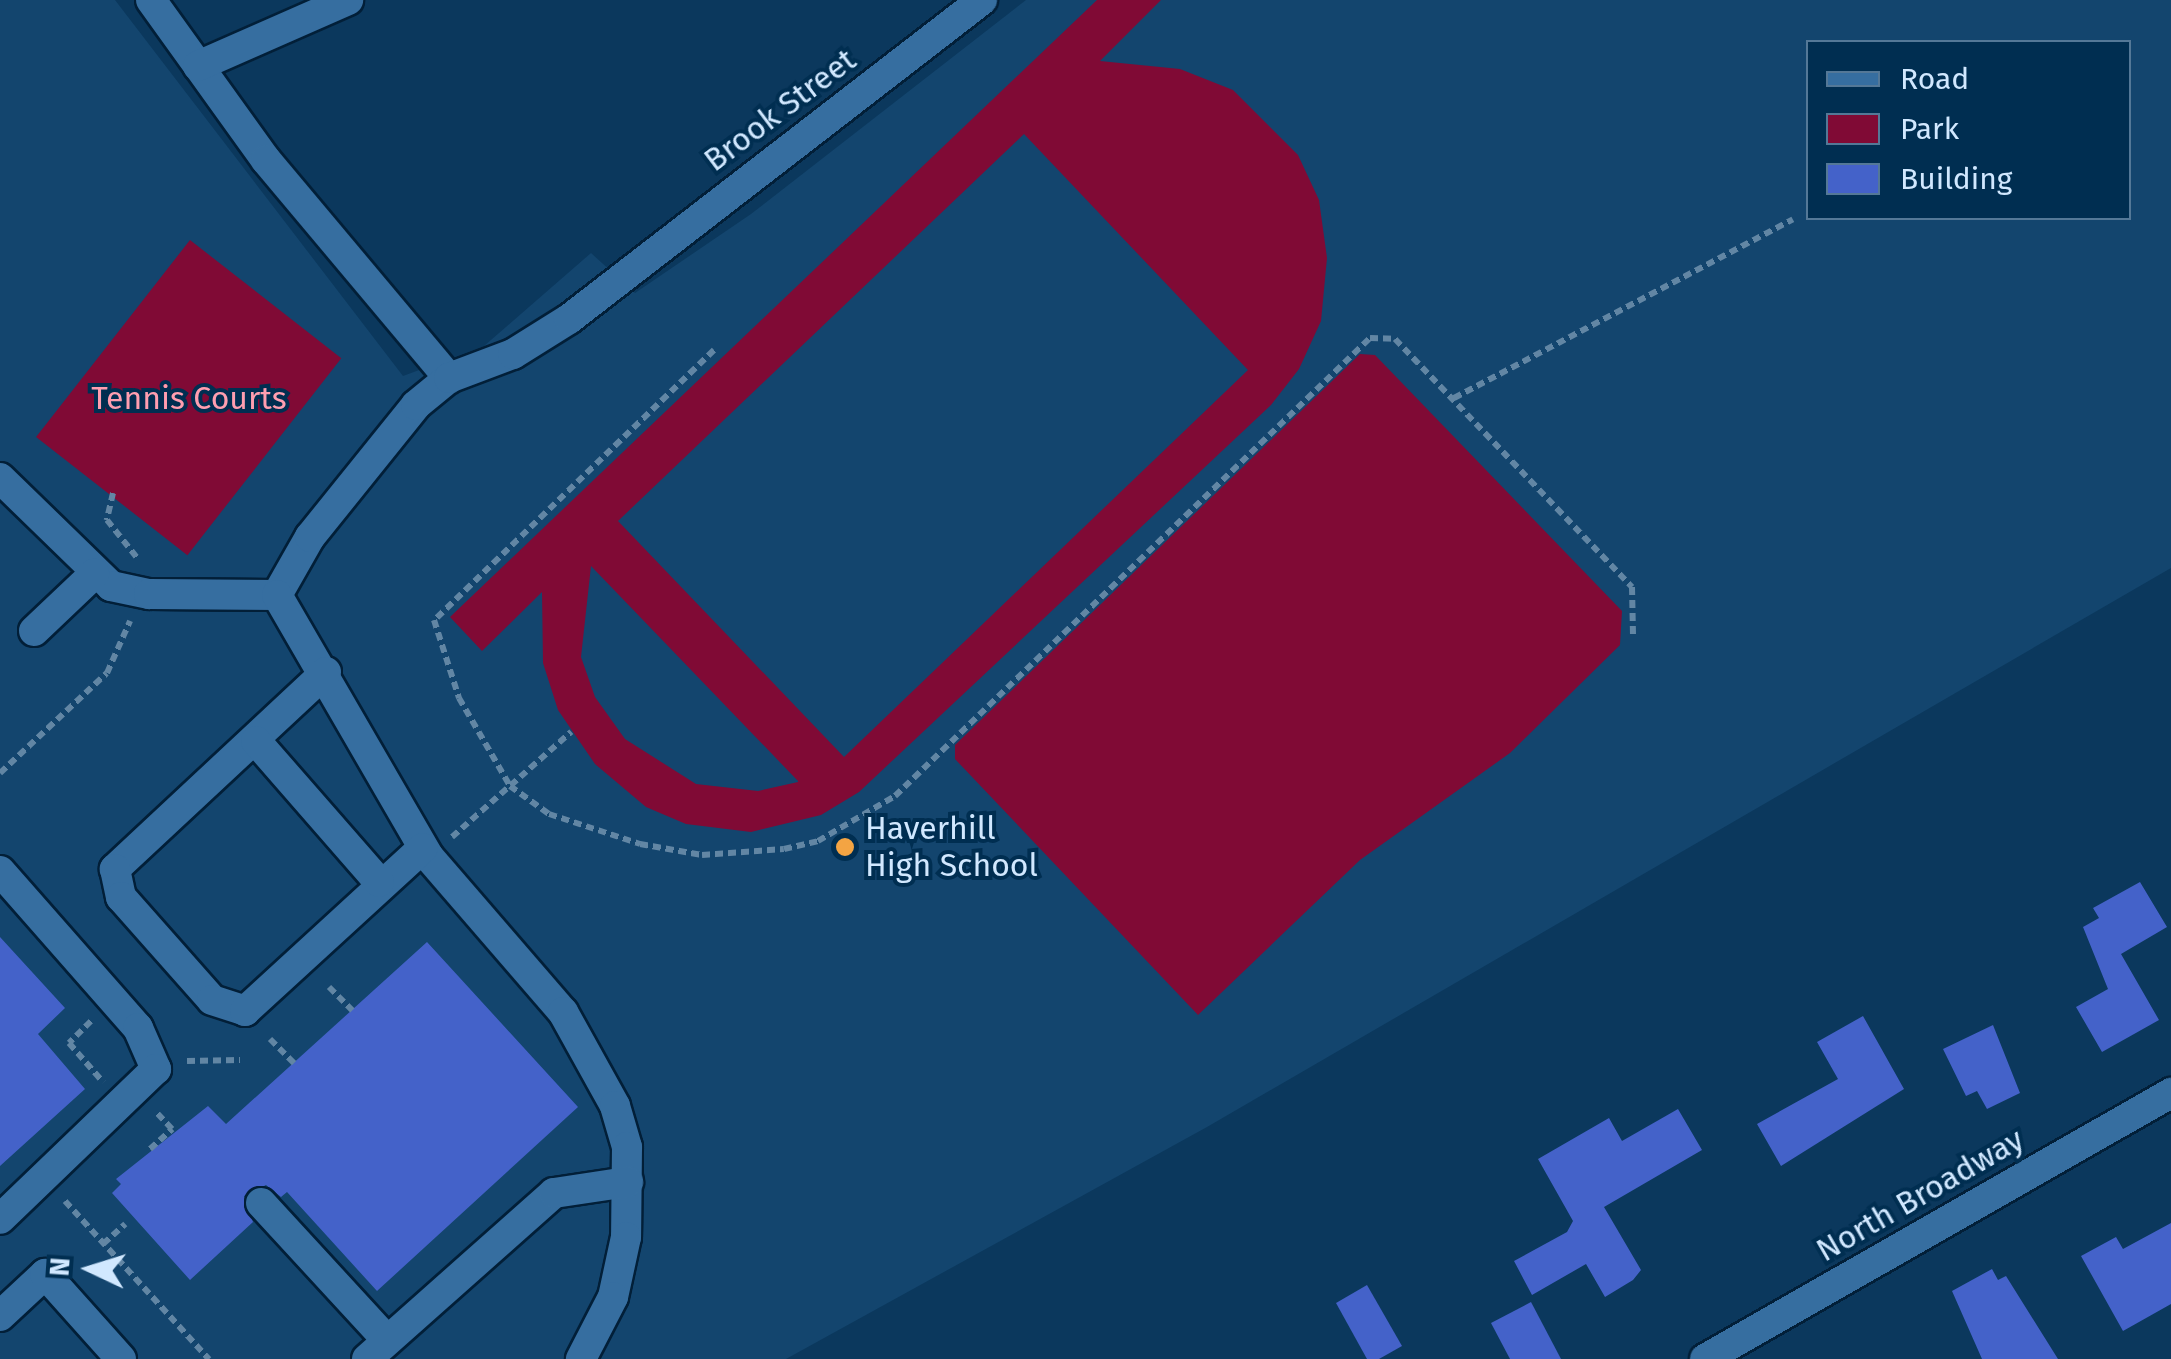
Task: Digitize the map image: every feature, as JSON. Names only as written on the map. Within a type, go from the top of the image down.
[{"type":"street","points":[[151,0],[334,244],[449,378],[345,490],[277,594]]},
{"type":"street","points":[[198,66],[348,0]]},
{"type":"street","name":"Brook Street","points":[[449,378],[538,340],[982,0]]},
{"type":"street","points":[[0,478],[94,574],[149,594],[277,594]]},
{"type":"street","points":[[34,631],[94,574]]},
{"type":"street","points":[[277,594],[435,845],[594,1055],[627,1147],[628,1182],[621,1270],[580,1359]]},
{"type":"street","points":[[326,672],[115,868],[120,897],[212,1000],[246,1011],[379,882],[435,845]]},
{"type":"street","points":[[256,741],[379,882]]},
{"type":"street","points":[[0,871],[138,1028],[156,1069],[130,1099],[0,1219]]},
{"type":"street","name":"North Broadway","points":[[1704,1359],[2171,1093]]},
{"type":"street","points":[[260,1203],[377,1349],[554,1193],[628,1182]]},
{"type":"street","points":[[0,1316],[45,1274],[108,1355]]},
{"type":"path","points":[[1454,398],[1793,219]]},
{"type":"path","points":[[714,350],[434,620],[470,721],[510,786],[549,814],[671,852],[748,855],[818,840],[896,796],[1370,338],[1395,339],[1632,587],[1633,634]]},
{"type":"path","points":[[113,493],[107,520],[135,551],[138,575]]},
{"type":"path","points":[[0,773],[107,673],[132,610]]},
{"type":"path","points":[[435,845],[571,732]]},
{"type":"path","points":[[329,987],[352,1010]]},
{"type":"path","points":[[113,998],[69,1042],[130,1099],[172,1129],[150,1149]]},
{"type":"path","points":[[270,1040],[294,1062]]},
{"type":"path","points":[[156,1069],[240,1060]]},
{"type":"path","points":[[44,1178],[209,1359]]},
{"type":"path","points":[[103,1244],[125,1224]]},
{"type":"shaded area","name":"Haverhill High School","points":[[0,0],[115,0],[403,376],[484,346],[591,253],[635,293],[751,214],[1026,0],[2171,0],[2171,568],[1207,1127],[786,1359],[0,1359]]},
{"type":"green space","points":[[1097,0],[1161,0],[1100,61],[1180,69],[1233,90],[1298,155],[1319,200],[1327,258],[1321,321],[1299,369],[1271,405],[859,792],[821,815],[751,832],[686,824],[646,807],[595,764],[558,710],[543,663],[542,592],[482,651],[450,617]],"holes":[[[1024,134],[1248,370],[844,757],[618,521]],[[591,566],[798,781],[798,782],[758,791],[696,784],[625,739],[595,697],[581,657]]]},
{"type":"green space","name":"Tennis Courts","points":[[190,240],[341,358],[187,555],[36,437]]},
{"type":"green space","points":[[1360,354],[1375,355],[1622,611],[1620,645],[1510,753],[1360,860],[1198,1015],[955,759],[955,745]]},
{"type":"building","points":[[2140,882],[2167,927],[2121,954],[2159,1020],[2102,1052],[2076,1007],[2108,989],[2083,927],[2099,918],[2093,908]]},
{"type":"building","points":[[0,937],[65,1008],[38,1034],[85,1089],[0,1166]]},
{"type":"building","points":[[427,942],[578,1107],[377,1291],[287,1192],[281,1197],[266,1185],[244,1196],[253,1222],[190,1280],[112,1193],[121,1184],[116,1179],[208,1106],[226,1124]]},
{"type":"building","points":[[1863,1016],[1904,1089],[1781,1166],[1757,1124],[1838,1079],[1817,1042]]},
{"type":"building","points":[[1993,1025],[2020,1093],[1987,1109],[1977,1091],[1966,1096],[1943,1049]]},
{"type":"building","points":[[1678,1109],[1702,1150],[1604,1207],[1641,1270],[1633,1280],[1605,1297],[1586,1264],[1532,1295],[1514,1261],[1567,1232],[1573,1221],[1538,1159],[1609,1118],[1622,1141]]},
{"type":"building","points":[[2171,1223],[2171,1304],[2123,1331],[2081,1256],[2116,1237],[2123,1249]]},
{"type":"building","points":[[1992,1269],[1998,1280],[2006,1276],[2058,1359],[1982,1359],[1952,1291]]},
{"type":"building","points":[[1367,1285],[1402,1346],[1379,1359],[1367,1359],[1336,1303]]},
{"type":"building","points":[[1531,1302],[1561,1359],[1510,1359],[1491,1323]]},
{"type":"place","name":"Haverhill High School","points":[[845,847]]}]
